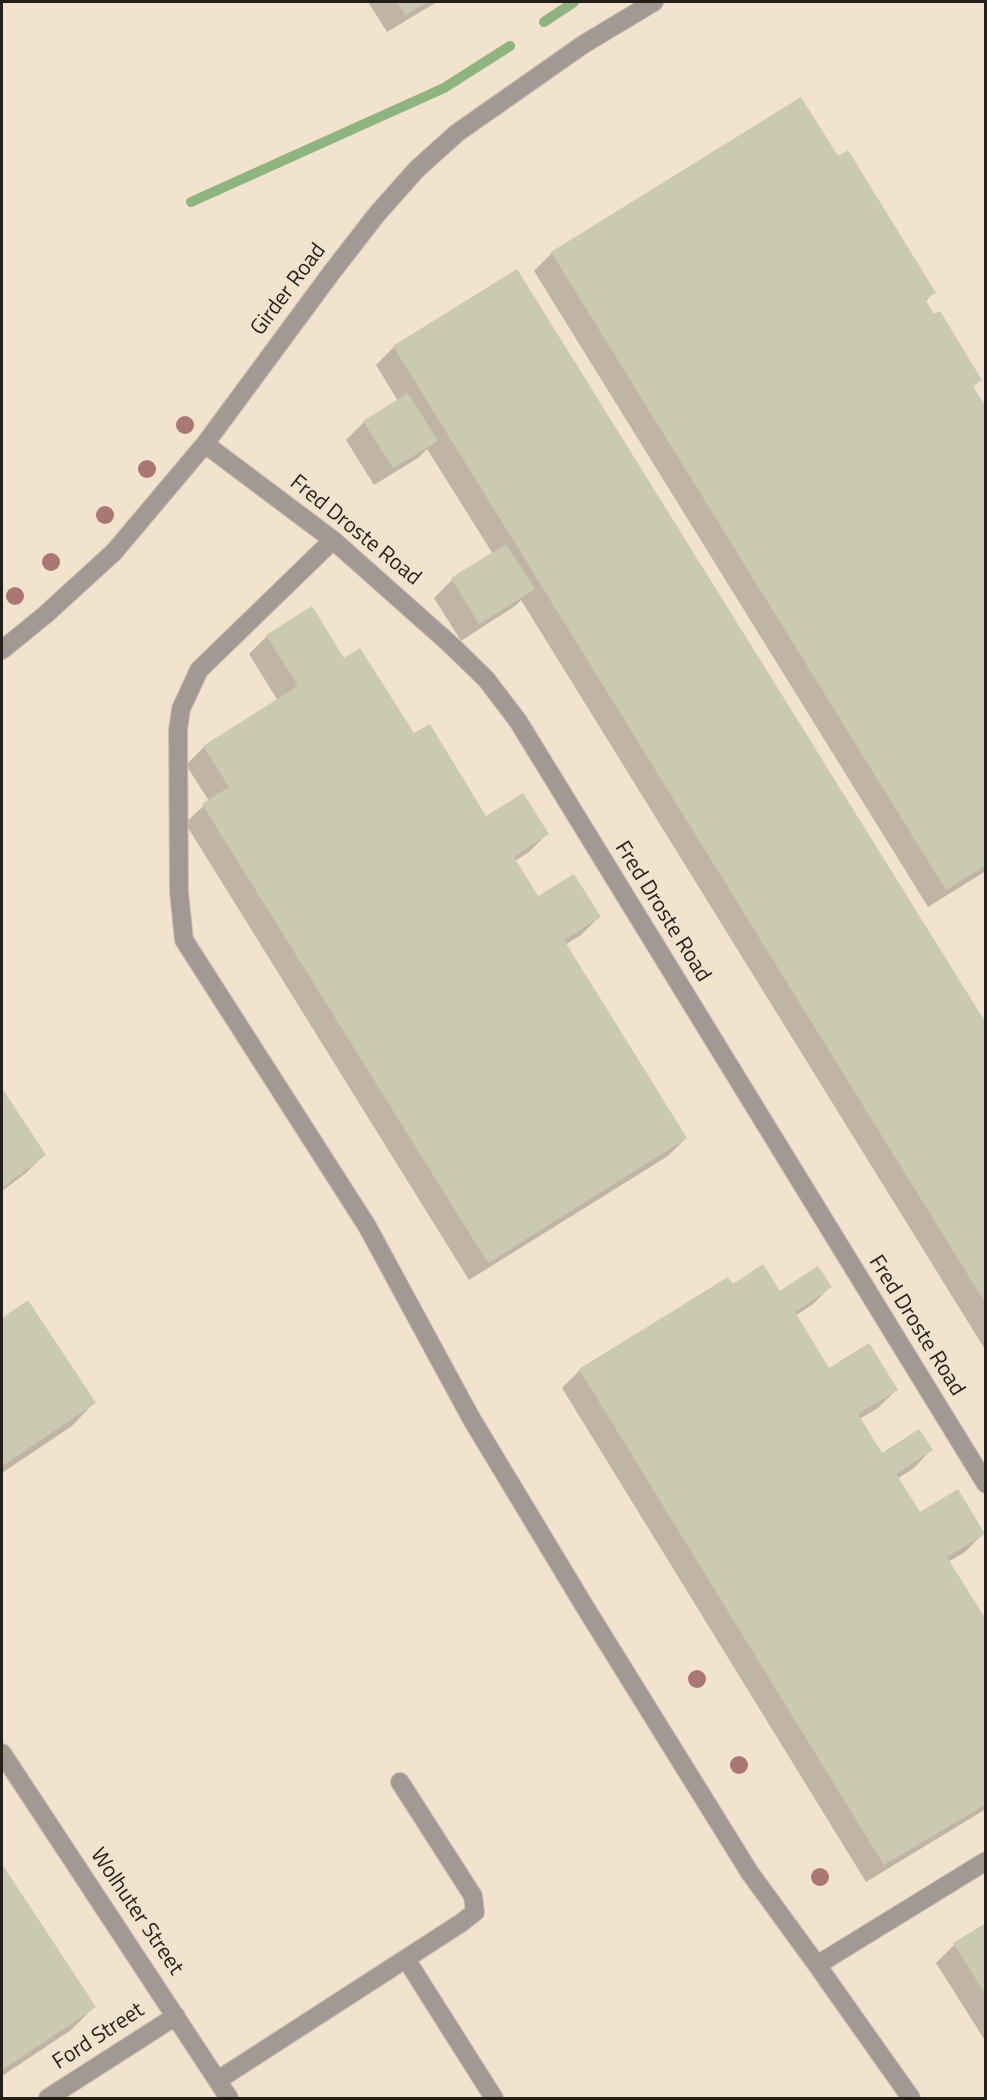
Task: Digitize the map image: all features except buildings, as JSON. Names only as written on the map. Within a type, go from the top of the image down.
[{"type":"street","name":"Girder Road","points":[[2,650],[45,615],[114,552],[205,444],[332,272],[377,214],[417,169],[457,133],[584,44],[654,2]]},
{"type":"street","name":"Fred Droste Road","points":[[205,444],[333,540],[486,679],[518,721],[986,1484]]},
{"type":"street","points":[[333,540],[199,670],[181,709],[178,730],[179,892],[184,940],[367,1226],[471,1418],[750,1873],[911,2098]]},
{"type":"street","name":"Wolhuter Street","points":[[2,1753],[229,2098]]},
{"type":"street","points":[[218,2080],[475,1912],[473,1896],[400,1782]]},
{"type":"street","points":[[817,1965],[986,1861]]},
{"type":"street","points":[[406,1959],[494,2098]]},
{"type":"street","name":"Ford Street","points":[[48,2098],[176,2016]]},
{"type":"waterway","points":[[544,22],[574,2]]},
{"type":"waterway","points":[[191,202],[444,88],[510,46]]}]
